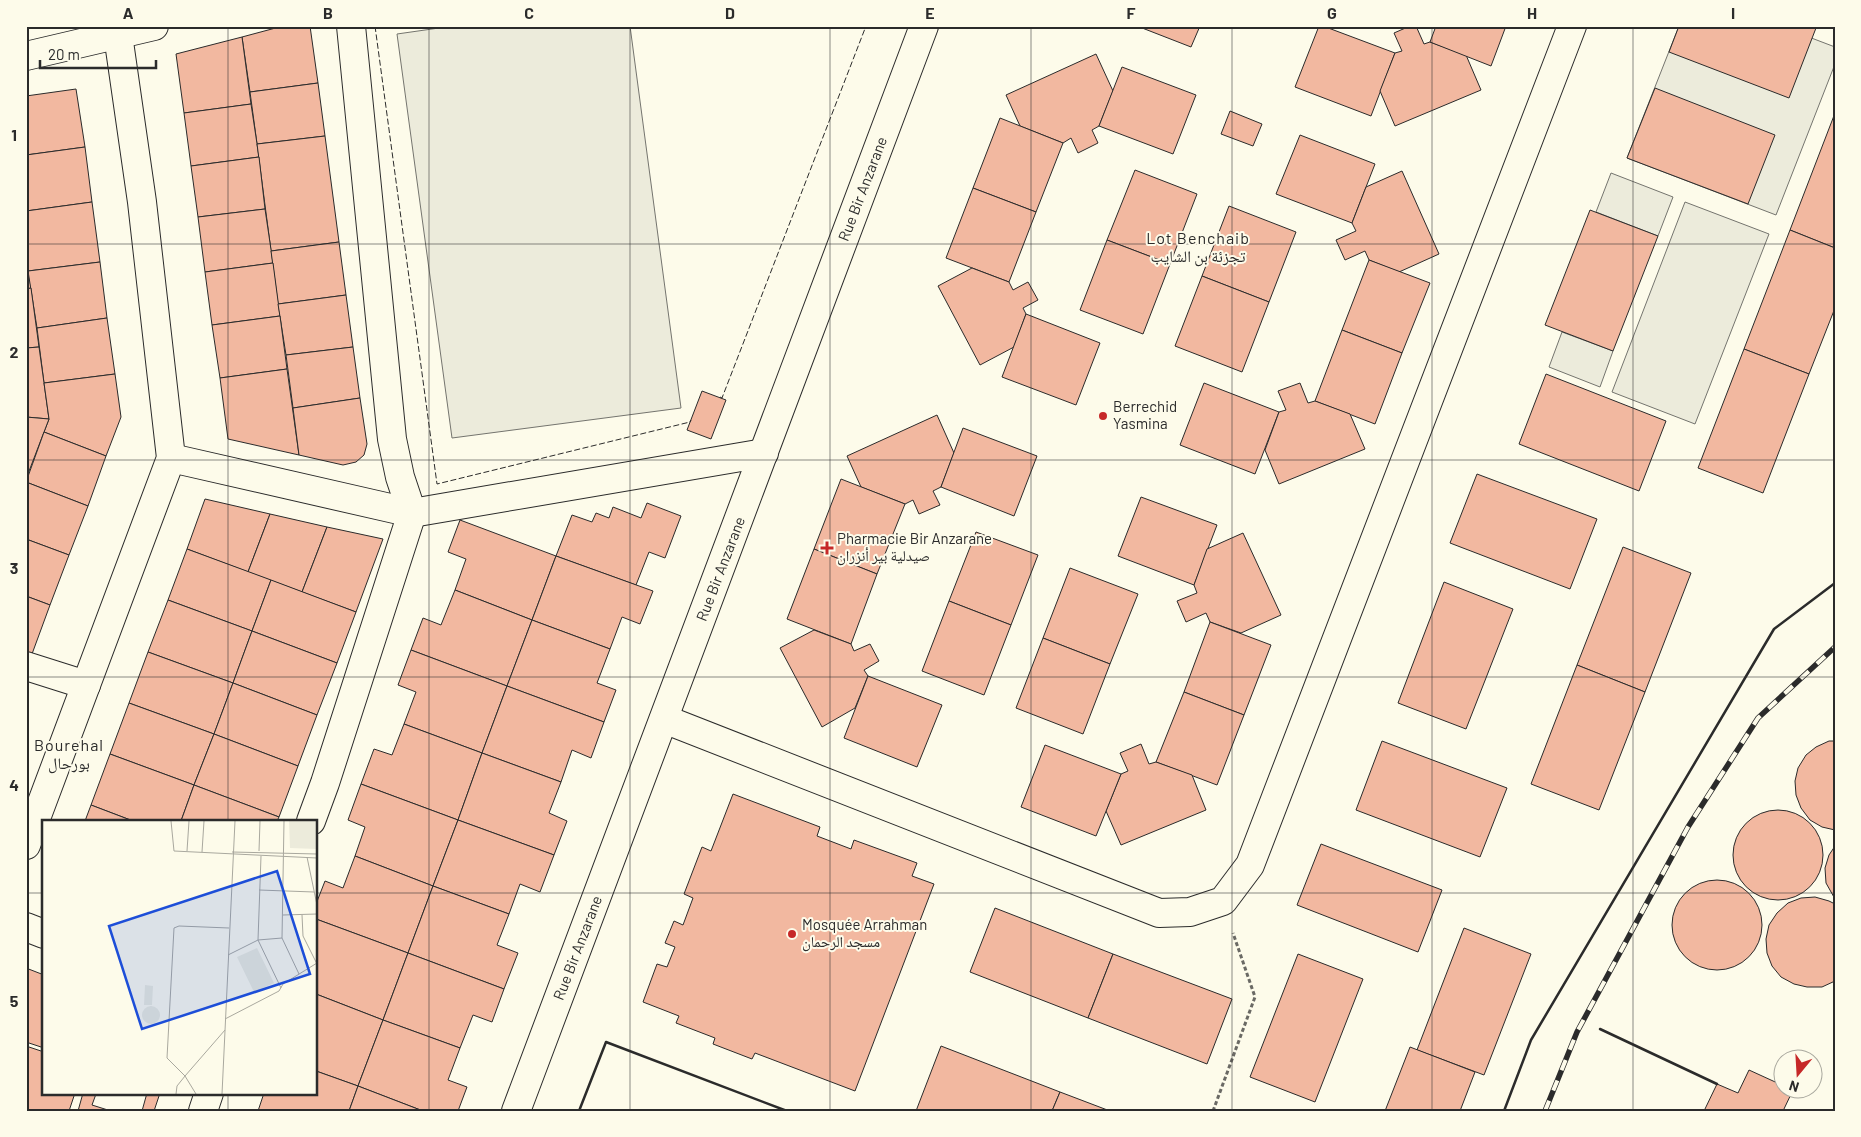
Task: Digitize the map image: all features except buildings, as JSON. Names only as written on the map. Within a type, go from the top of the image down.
[{"type":"street","points":[[26,56],[154,26]]},
{"type":"street","points":[[311,820],[412,513],[400,477],[392,439],[350,26]]},
{"type":"street","name":"Rue Bir Anzarane","points":[[516,1111],[924,26]]},
{"type":"street","points":[[664,719],[1159,913],[1190,912],[1222,901],[1250,865],[1572,26]]},
{"type":"street","points":[[26,845],[171,458],[142,202],[118,35]]},
{"type":"street","points":[[171,458],[412,513],[764,453]]},
{"type":"street","points":[[26,666],[86,685]]},
{"type":"street","points":[[26,927],[42,933]]},
{"type":"street","points":[[203,1111],[209,1094]]},
{"type":"path","points":[[1213,1111],[1255,997],[1222,901]]},
{"type":"shaded area","points":[[453,26],[630,26],[681,408],[452,438],[397,34]]},
{"type":"shaded area","points":[[1679,26],[1780,26],[1835,47],[1835,64],[1776,215],[1627,158]]},
{"type":"shaded area","points":[[1611,173],[1673,197],[1658,236],[1596,212]]},
{"type":"shaded area","points":[[1685,202],[1769,234],[1695,424],[1612,392]]},
{"type":"shaded area","points":[[1562,332],[1613,351],[1600,387],[1549,367]]},
{"type":"railway","points":[[1545,1111],[1577,1032],[1688,827],[1758,718],[1835,647]]},
{"type":"fence","points":[[375,26],[437,484],[690,422],[691,420]]},
{"type":"fence","points":[[720,397],[722,398],[866,26]]},
{"type":"wall","points":[[1504,1111],[1531,1040],[1774,629],[1835,583]]},
{"type":"wall","points":[[1600,1029],[1717,1084]]},
{"type":"wall","points":[[579,1111],[606,1042],[787,1111]]},
{"type":"place","name":"Berrechid Yasmina","points":[[1103,416]]},
{"type":"place","name":"Pharmacie Bir Anzarane صيدلية بير أنزران","points":[[827,548]]},
{"type":"place","name":"Mosquée Arrahman مسجد الرحمان","points":[[792,934]]},
{"type":"district","name":"Lot Benchaib تجزئة بن الشايب","points":[[1198,247]]},
{"type":"district","name":"Bourehal بورحال","points":[[69,754]]}]
